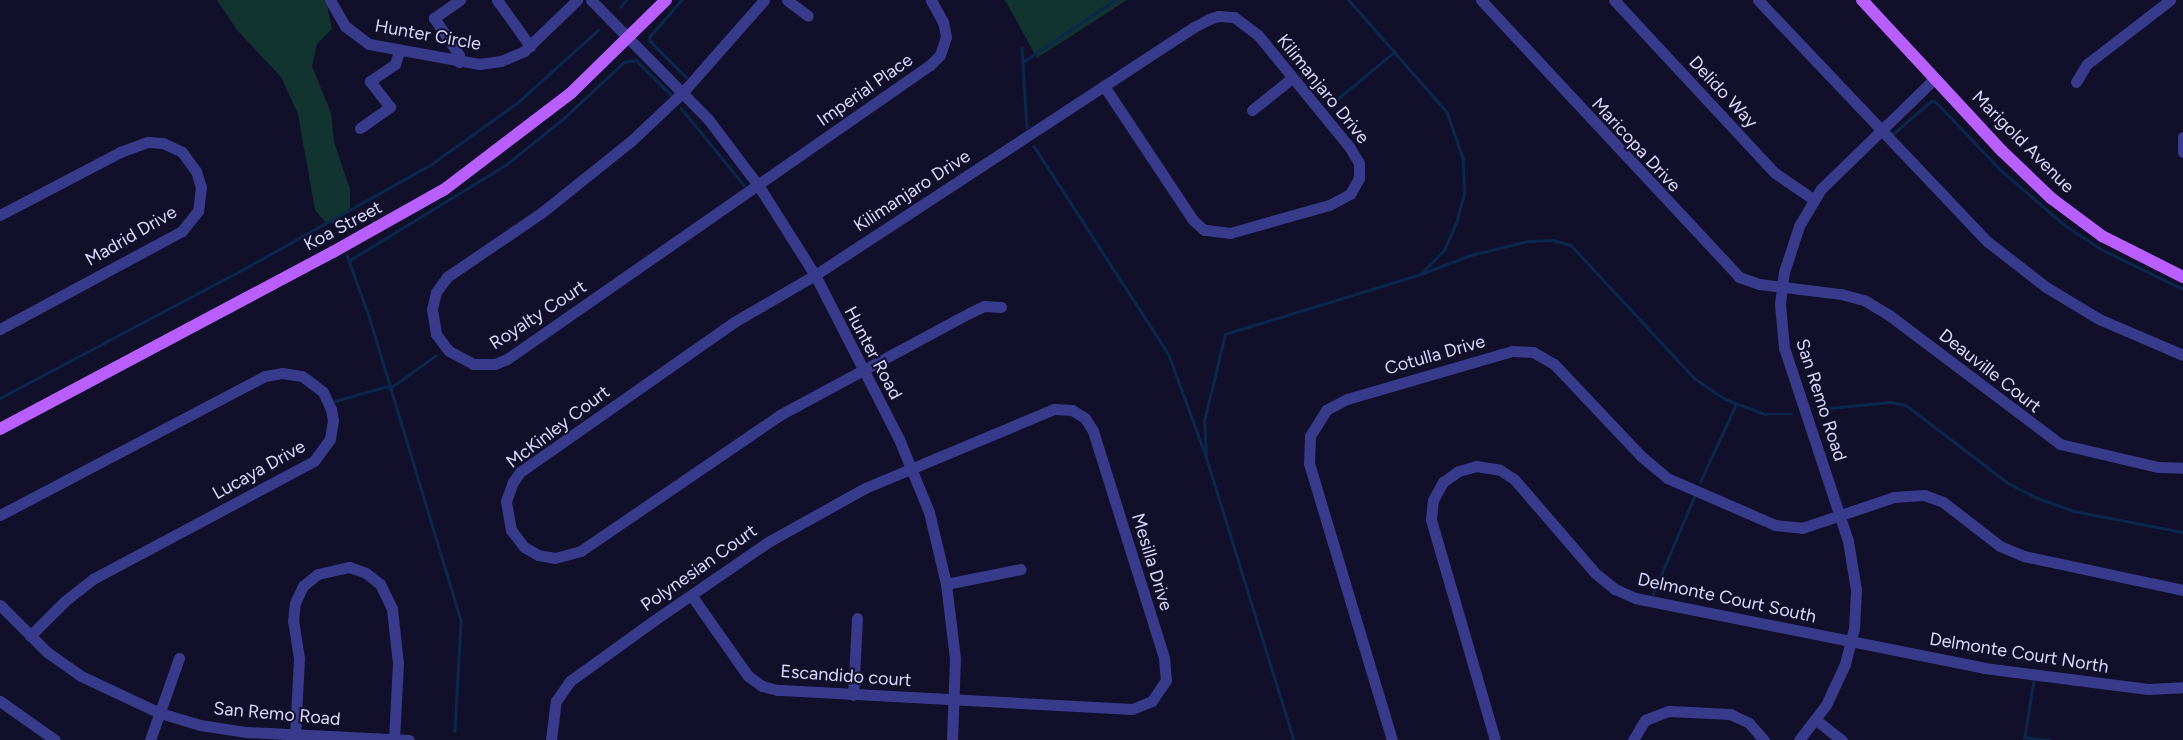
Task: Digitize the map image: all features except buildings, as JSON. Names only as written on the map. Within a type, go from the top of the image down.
[{"type":"main road","name":"Koa Street","points":[[0,429],[350,243],[445,189],[546,114],[631,38],[666,0]]},
{"type":"main road","name":"Marigold Avenue","points":[[1862,0],[2002,151],[2051,198],[2102,236],[2183,277]]},
{"type":"street","name":"Hunter Circle","points":[[330,0],[338,17],[356,37],[377,47],[479,64],[501,61],[530,46],[577,0]]},
{"type":"street","points":[[459,62],[459,55],[434,18],[460,0]]},
{"type":"street","points":[[497,0],[530,46]]},
{"type":"street","points":[[591,0],[631,38]]},
{"type":"street","points":[[683,92],[764,0]]},
{"type":"street","points":[[786,0],[808,16]]},
{"type":"street","name":"Imperial Place","points":[[758,185],[936,60],[946,37],[943,22],[931,0]]},
{"type":"street","name":"Maricopa Drive","points":[[1481,0],[1728,269],[1745,280],[1782,287]]},
{"type":"street","name":"Delido Way","points":[[1614,0],[1775,173],[1813,199]]},
{"type":"street","points":[[1758,0],[1972,227],[2032,277],[2099,319],[2183,355]]},
{"type":"street","points":[[2076,82],[2087,64],[2170,0]]},
{"type":"street","name":"Kilimanjaro Drive","points":[[815,275],[1194,27],[1218,16],[1234,17],[1248,25],[1356,156],[1360,171],[1357,183],[1345,198],[1329,204],[1220,234],[1204,230],[1193,220],[1104,86]]},
{"type":"street","name":"Hunter Road","points":[[631,38],[722,136],[758,185],[815,275],[913,467],[929,512],[946,584],[954,658],[952,740]]},
{"type":"street","points":[[360,128],[390,107],[370,81],[395,64],[399,52]]},
{"type":"street","points":[[1252,110],[1292,78]]},
{"type":"street","name":"San Remo Road","points":[[1799,740],[1816,720],[1836,685],[1851,642],[1856,608],[1856,577],[1841,516],[1784,348],[1782,287],[1795,237],[1813,199],[1835,173],[1935,78]]},
{"type":"street","name":"Royalty Court","points":[[683,92],[569,192],[446,277],[436,292],[432,309],[434,328],[441,342],[467,362],[488,365],[507,359],[758,185]]},
{"type":"street","points":[[2183,138],[2183,152]]},
{"type":"street","name":"Madrid Drive","points":[[0,215],[120,152],[148,142],[163,143],[182,152],[196,171],[201,187],[198,211],[182,231],[0,329]]},
{"type":"street","name":"McKinley Court","points":[[815,275],[734,322],[520,472],[512,482],[506,501],[511,530],[524,547],[538,555],[555,558],[581,551],[780,415],[862,369],[977,309],[1001,307]]},
{"type":"street","name":"Deauville Court","points":[[1782,287],[1848,295],[1872,304],[2060,444],[2158,468],[2183,468]]},
{"type":"street","name":"Cotulla Drive","points":[[1392,740],[1309,464],[1308,443],[1315,424],[1337,404],[1503,353],[1519,350],[1533,352],[1554,364],[1641,456],[1676,484],[1784,527],[1802,528],[1841,516]]},
{"type":"street","name":"Lucaya Drive","points":[[0,515],[265,376],[289,373],[302,376],[323,392],[332,409],[334,420],[330,439],[314,461],[92,580],[64,602],[30,636]]},
{"type":"street","name":"Mesilla Drive","points":[[913,467],[1054,409],[1072,410],[1085,418],[1101,454],[1166,667],[1161,692],[1146,705],[1132,709],[954,700]]},
{"type":"street","name":"Polynesian Court","points":[[551,740],[553,709],[564,688],[691,595],[798,522],[913,467]]},
{"type":"street","name":"Delmonte Court South","points":[[1495,740],[1431,520],[1431,506],[1438,488],[1451,475],[1467,467],[1491,467],[1514,479],[1594,573],[1624,594],[1851,642]]},
{"type":"street","points":[[1841,516],[1894,496],[1924,495],[1943,502],[2000,546],[2024,556],[2183,590]]},
{"type":"street","points":[[296,735],[299,658],[293,621],[295,603],[304,586],[318,574],[349,567],[366,573],[380,584],[392,609],[398,663],[394,739]]},
{"type":"street","points":[[946,584],[1021,569]]},
{"type":"street","name":"Escandido court","points":[[691,595],[744,671],[758,684],[794,692],[954,700]]},
{"type":"street","name":"San Remo Road","points":[[0,605],[30,636],[81,676],[160,714],[245,736],[296,735],[344,739],[409,740]]},
{"type":"street","points":[[853,695],[856,618]]},
{"type":"street","name":"Delmonte Court North","points":[[1851,642],[1993,669],[2148,689],[2183,686]]},
{"type":"street","points":[[150,740],[179,658]]},
{"type":"street","points":[[0,701],[55,740]]},
{"type":"street","points":[[1633,740],[1645,720],[1669,711],[1730,714],[1749,723],[1764,740]]},
{"type":"street","points":[[1816,720],[1842,740]]},
{"type":"green space","points":[[217,0],[326,0],[332,29],[317,44],[312,66],[331,113],[334,142],[350,189],[350,208],[335,223],[325,222],[315,210],[298,114],[281,77],[237,30]]},
{"type":"green space","points":[[1005,0],[1127,0],[1037,58]]},
{"type":"waterway","points":[[620,7],[626,0]]},
{"type":"waterway","points":[[682,0],[650,37],[650,41],[686,77]]},
{"type":"waterway","points":[[1023,62],[1115,0]]},
{"type":"waterway","points":[[1349,0],[1447,112],[1463,158],[1465,192],[1457,222],[1444,251],[1422,273]]},
{"type":"waterway","points":[[0,398],[242,270],[430,165],[517,103],[598,30]]},
{"type":"waterway","points":[[1022,48],[1027,127]]},
{"type":"waterway","points":[[1329,106],[1394,52]]},
{"type":"waterway","points":[[350,260],[507,164],[564,118],[624,62],[636,60],[671,95]]},
{"type":"waterway","points":[[1893,134],[1931,101],[1936,102],[2003,172],[2066,226],[2101,249],[2183,289]]},
{"type":"waterway","points":[[681,108],[744,185]]},
{"type":"waterway","points":[[1034,146],[1169,355],[1206,456],[1294,740]]},
{"type":"waterway","points":[[1206,456],[1204,421],[1225,334],[1421,274],[1471,255],[1528,241],[1553,240],[1571,245],[1694,378],[1725,399],[1765,414],[1792,414]]},
{"type":"waterway","points":[[347,255],[370,319],[461,621],[455,731]]},
{"type":"waterway","points":[[389,389],[435,356]]},
{"type":"waterway","points":[[335,401],[388,386]]},
{"type":"waterway","points":[[1818,409],[1891,402],[1906,405],[2008,483],[2038,498],[2074,511],[2183,532]]},
{"type":"waterway","points":[[1700,482],[1736,404]]},
{"type":"waterway","points":[[1653,594],[1694,497]]},
{"type":"waterway","points":[[2024,740],[2033,683]]},
{"type":"waterway","points":[[2024,737],[2050,740]]}]
